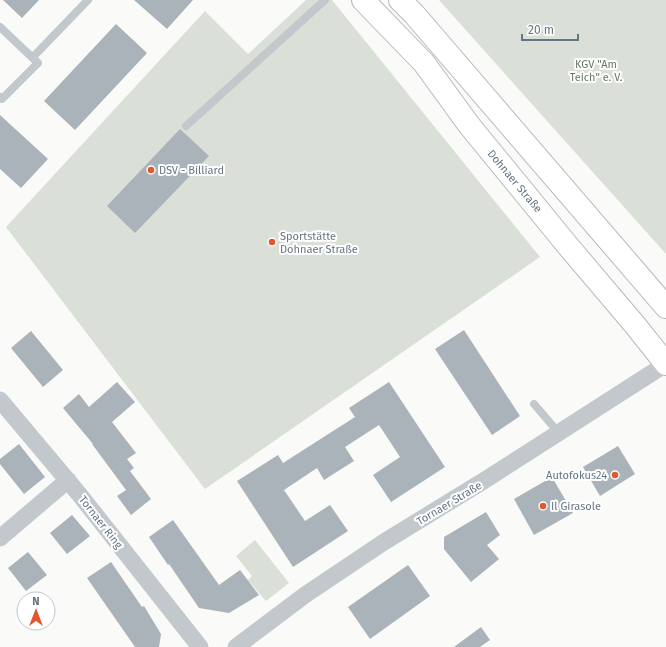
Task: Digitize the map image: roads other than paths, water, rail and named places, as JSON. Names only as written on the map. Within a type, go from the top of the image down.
[{"type":"main road","name":"Dohnaer Straße","points":[[363,0],[424,63],[469,126],[568,246],[636,325],[666,364]]},
{"type":"main road","points":[[400,0],[414,14],[666,307]]},
{"type":"street","name":"Tornaer Straße","points":[[236,647],[305,595],[384,542],[485,480],[666,364]]},
{"type":"street","name":"Tornaer Ring","points":[[0,400],[68,480],[200,647]]},
{"type":"street","points":[[0,538],[68,480]]},
{"type":"lane","points":[[33,57],[88,0]]},
{"type":"lane","points":[[186,126],[325,0]]},
{"type":"lane","points":[[0,27],[38,63],[2,99],[0,97]]},
{"type":"lane","points":[[534,404],[558,432]]},
{"type":"place","name":"DSV - Billiard","points":[[151,170]]},
{"type":"place","name":"Sportstätte Dohnaer Straße","points":[[272,242]]},
{"type":"place","name":"Autofokus24","points":[[615,475]]},
{"type":"place","name":"Il Girasole","points":[[543,506]]},
{"type":"park label","name":"KGV \"Am Teich\" e. V.","points":[[596,70]]}]
